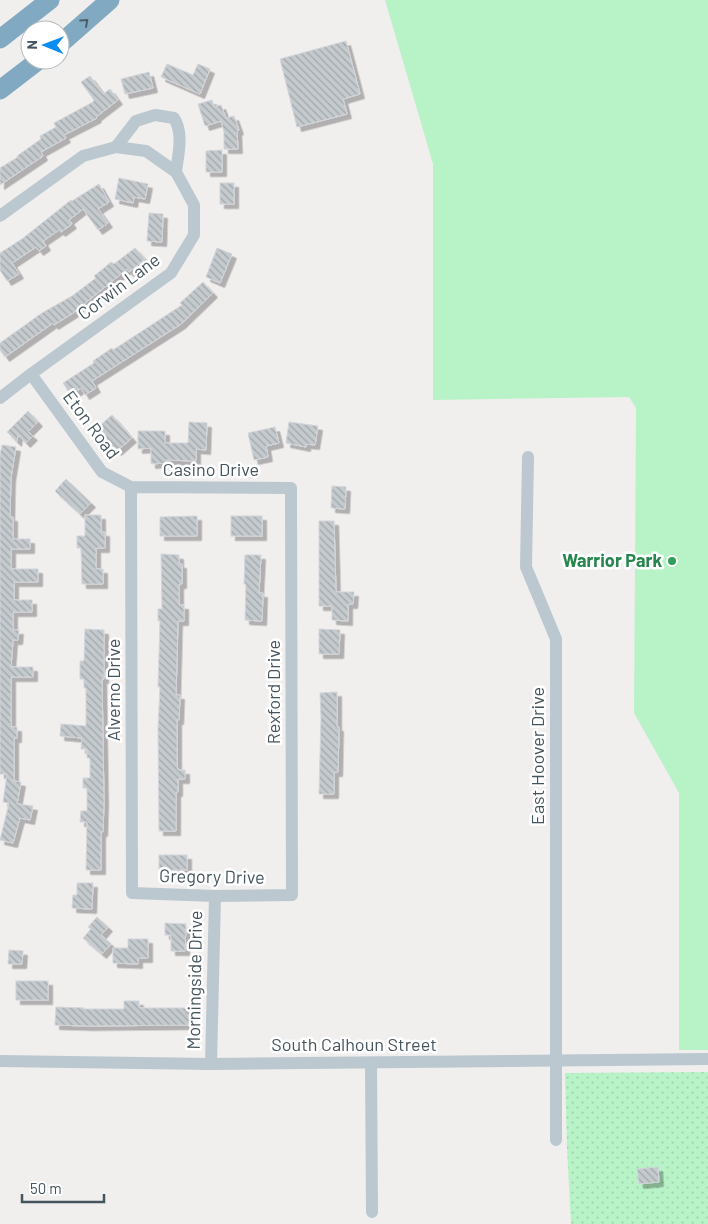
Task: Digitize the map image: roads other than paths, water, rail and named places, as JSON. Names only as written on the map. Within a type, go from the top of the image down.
[{"type":"highway","points":[[0,39],[50,0]]},
{"type":"highway","points":[[70,35],[110,0]]},
{"type":"highway","points":[[0,90],[26,70]]},
{"type":"street","points":[[0,216],[83,156],[116,147],[146,151],[176,172],[180,134],[178,124],[174,118],[154,115],[136,121],[116,147]]},
{"type":"street","name":"Corwin Lane","points":[[0,398],[171,273],[194,236],[194,205],[176,172]]},
{"type":"street","name":"Eton Road","points":[[31,374],[102,472],[131,487]]},
{"type":"street","name":"East Hoover Drive","points":[[528,458],[526,567],[556,638],[556,1140]]},
{"type":"street","name":"Casino Drive","points":[[131,487],[291,488]]},
{"type":"street","name":"Alverno Drive","points":[[131,487],[132,893]]},
{"type":"street","name":"Rexford Drive","points":[[291,488],[292,895]]},
{"type":"street","name":"Gregory Drive","points":[[132,893],[215,896],[292,895]]},
{"type":"street","name":"Morningside Drive","points":[[211,1064],[215,896]]},
{"type":"street","name":"South Calhoun Street","points":[[0,1061],[211,1064],[708,1058]]},
{"type":"street","points":[[371,1063],[372,1212]]},
{"type":"place","name":"Warrior Park","points":[[672,561]]}]
